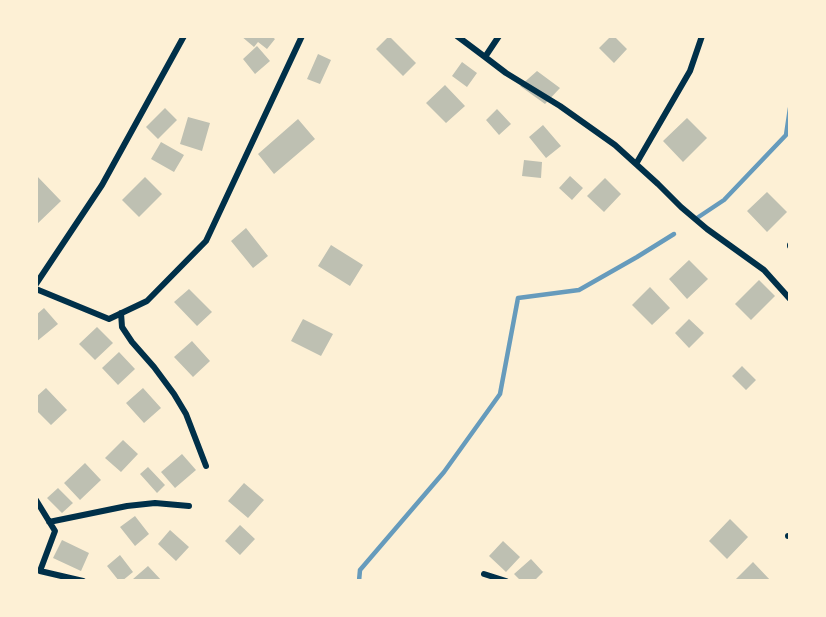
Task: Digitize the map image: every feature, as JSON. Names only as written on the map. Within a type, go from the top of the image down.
[{"type":"street","points":[[36,284],[102,184],[184,36]]},
{"type":"street","points":[[36,289],[110,319],[147,301],[206,241],[302,36]]},
{"type":"street","points":[[457,36],[506,73],[560,106],[615,145],[689,214],[764,270],[790,299]]},
{"type":"street","points":[[485,57],[500,36]]},
{"type":"street","points":[[636,164],[690,71],[702,36]]},
{"type":"street","points":[[784,292],[790,286]]},
{"type":"street","points":[[122,313],[122,327],[174,394],[186,414],[206,466]]},
{"type":"street","points":[[36,500],[55,531],[38,570],[83,581]]},
{"type":"street","points":[[49,522],[127,506],[155,503],[189,506]]},
{"type":"street","points":[[484,574],[506,581]]},
{"type":"building","points":[[241,36],[271,36],[275,39],[267,49],[258,42],[254,47]]},
{"type":"building","points":[[389,36],[416,63],[403,76],[376,49]]},
{"type":"building","points":[[611,36],[614,36],[627,49],[614,63],[599,48]]},
{"type":"building","points":[[257,46],[270,61],[255,74],[243,59]]},
{"type":"building","points":[[318,54],[331,60],[320,84],[307,79]]},
{"type":"building","points":[[462,62],[477,73],[467,87],[452,76]]},
{"type":"building","points":[[537,71],[560,88],[545,104],[520,86]]},
{"type":"building","points":[[445,85],[465,106],[446,123],[426,103]]},
{"type":"building","points":[[165,108],[177,120],[158,139],[146,127]]},
{"type":"building","points":[[497,109],[511,124],[499,135],[486,120]]},
{"type":"building","points":[[188,117],[210,123],[202,151],[180,144]]},
{"type":"building","points":[[687,118],[707,138],[683,162],[663,141]]},
{"type":"building","points":[[298,119],[315,139],[274,174],[258,154]]},
{"type":"building","points":[[543,125],[561,146],[546,158],[529,137]]},
{"type":"building","points":[[161,142],[184,155],[174,172],[151,159]]},
{"type":"building","points":[[524,160],[542,162],[541,178],[522,176]]},
{"type":"building","points":[[36,175],[61,201],[36,225]]},
{"type":"building","points":[[570,176],[583,188],[572,200],[559,188]]},
{"type":"building","points":[[145,177],[162,194],[139,217],[122,200]]},
{"type":"building","points":[[605,178],[621,194],[604,212],[587,196]]},
{"type":"building","points":[[767,192],[787,212],[767,232],[747,211]]},
{"type":"building","points":[[246,228],[268,256],[253,268],[231,241]]},
{"type":"building","points":[[331,245],[363,265],[350,286],[318,266]]},
{"type":"building","points":[[689,260],[708,279],[687,299],[669,279]]},
{"type":"building","points":[[759,280],[775,296],[751,320],[735,304]]},
{"type":"building","points":[[650,287],[670,308],[652,325],[632,305]]},
{"type":"building","points":[[189,289],[212,312],[197,326],[174,302]]},
{"type":"building","points":[[44,308],[58,324],[36,342],[36,315]]},
{"type":"building","points":[[303,319],[333,334],[321,356],[291,341]]},
{"type":"building","points":[[689,319],[704,333],[689,348],[675,333]]},
{"type":"building","points":[[97,327],[113,343],[95,360],[79,344]]},
{"type":"building","points":[[192,341],[210,361],[193,377],[174,357]]},
{"type":"building","points":[[119,352],[135,369],[118,385],[102,368]]},
{"type":"building","points":[[742,366],[756,380],[746,390],[732,376]]},
{"type":"building","points":[[46,388],[67,410],[51,425],[36,410],[36,397]]},
{"type":"building","points":[[143,388],[161,408],[144,423],[126,403]]},
{"type":"building","points":[[123,440],[138,454],[121,472],[105,458]]},
{"type":"building","points":[[182,454],[196,470],[175,488],[161,472]]},
{"type":"building","points":[[85,463],[101,480],[80,500],[64,483]]},
{"type":"building","points":[[148,467],[165,485],[157,493],[140,474]]},
{"type":"building","points":[[244,483],[264,500],[248,518],[228,501]]},
{"type":"building","points":[[58,488],[73,503],[62,513],[47,498]]},
{"type":"building","points":[[135,516],[149,534],[135,546],[120,527]]},
{"type":"building","points":[[730,519],[748,537],[727,559],[709,541]]},
{"type":"building","points":[[240,525],[255,539],[240,555],[225,541]]},
{"type":"building","points":[[170,530],[189,547],[176,561],[158,544]]},
{"type":"building","points":[[62,540],[89,553],[81,571],[53,558]]},
{"type":"building","points":[[503,541],[520,557],[506,572],[489,556]]},
{"type":"building","points":[[120,555],[133,572],[122,581],[119,581],[107,566]]},
{"type":"building","points":[[531,559],[543,572],[534,581],[521,581],[514,574]]},
{"type":"building","points":[[753,562],[771,581],[738,581],[736,579]]},
{"type":"building","points":[[148,566],[162,581],[135,581],[133,579]]},
{"type":"waterway","points":[[697,218],[724,200],[786,135],[790,108]]},
{"type":"waterway","points":[[359,581],[360,570],[444,472],[500,394],[518,298],[579,290],[674,234]]}]
